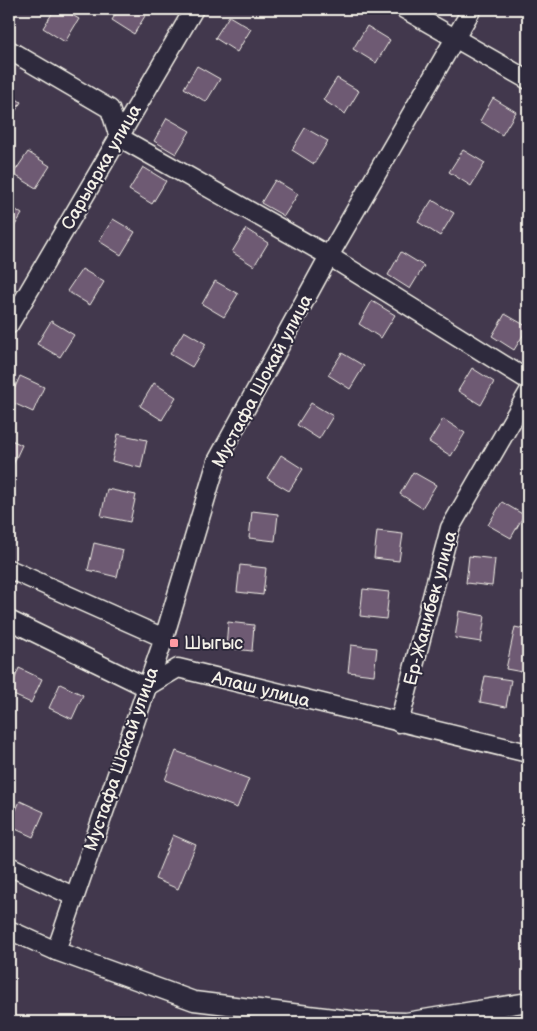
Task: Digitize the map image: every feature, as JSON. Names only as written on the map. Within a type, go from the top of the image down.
[{"type":"street","name":"Сарыарка улица","points":[[9,326],[194,9]]},
{"type":"street","points":[[404,9],[528,80]]},
{"type":"street","name":"Мустафа Шокай улица","points":[[56,951],[73,896],[164,638],[217,461],[329,256],[472,9]]},
{"type":"street","points":[[9,50],[110,109],[119,137],[329,256],[528,380]]},
{"type":"street","name":"Ер-Жанибек улица","points":[[399,723],[450,528],[528,392]]},
{"type":"street","points":[[9,569],[164,638]]},
{"type":"street","points":[[9,620],[146,687]]},
{"type":"street","name":"Алаш улица","points":[[146,687],[178,668],[528,753]]},
{"type":"street","points":[[9,866],[73,896]]},
{"type":"street","points":[[9,930],[56,951],[194,1000],[358,1021],[406,1022],[528,1002]]},
{"type":"building","points":[[55,9],[62,9],[79,19],[65,42],[43,28]]},
{"type":"building","points":[[119,9],[144,9],[148,11],[134,34],[112,20]]},
{"type":"building","points":[[229,16],[251,29],[237,52],[215,38]]},
{"type":"building","points":[[367,26],[390,40],[376,63],[353,49]]},
{"type":"building","points":[[197,66],[220,79],[206,102],[184,88]]},
{"type":"building","points":[[337,78],[359,91],[345,114],[323,100]]},
{"type":"building","points":[[9,94],[21,102],[9,122]]},
{"type":"building","points":[[493,98],[516,112],[502,135],[480,121]]},
{"type":"building","points":[[167,118],[190,131],[176,154],[154,141]]},
{"type":"building","points":[[305,128],[328,141],[314,164],[292,150]]},
{"type":"building","points":[[463,150],[485,163],[471,186],[449,172]]},
{"type":"building","points":[[28,152],[50,166],[36,188],[13,174]]},
{"type":"building","points":[[143,167],[166,181],[152,204],[129,190]]},
{"type":"building","points":[[275,180],[298,194],[284,216],[261,203]]},
{"type":"building","points":[[432,200],[454,213],[440,236],[418,222]]},
{"type":"building","points":[[9,205],[22,214],[9,235]]},
{"type":"building","points":[[113,219],[135,232],[121,255],[99,241]]},
{"type":"building","points":[[246,229],[268,243],[254,266],[232,252]]},
{"type":"building","points":[[401,252],[424,266],[410,289],[388,275]]},
{"type":"building","points":[[82,269],[104,282],[90,305],[67,291]]},
{"type":"building","points":[[215,281],[238,294],[224,317],[202,304]]},
{"type":"building","points":[[372,301],[395,315],[381,338],[359,324]]},
{"type":"building","points":[[505,314],[528,327],[514,350],[492,336]]},
{"type":"building","points":[[51,321],[74,335],[60,357],[37,344]]},
{"type":"building","points":[[184,331],[206,344],[192,367],[170,354]]},
{"type":"building","points":[[342,353],[364,366],[350,389],[328,375]]},
{"type":"building","points":[[472,368],[494,382],[481,405],[458,391]]},
{"type":"building","points":[[20,376],[44,387],[33,412],[9,401]]},
{"type":"building","points":[[154,383],[176,397],[162,420],[140,406]]},
{"type":"building","points":[[311,403],[333,416],[319,439],[297,425]]},
{"type":"building","points":[[443,419],[465,433],[451,456],[429,442]]},
{"type":"building","points":[[118,434],[147,440],[141,468],[112,461]]},
{"type":"building","points":[[9,439],[22,445],[11,469],[9,468]]},
{"type":"building","points":[[281,455],[303,469],[289,491],[267,478]]},
{"type":"building","points":[[413,472],[436,485],[422,508],[400,494]]},
{"type":"building","points":[[107,489],[136,495],[130,522],[101,516]]},
{"type":"building","points":[[502,502],[524,515],[511,538],[488,525]]},
{"type":"building","points":[[252,511],[278,514],[275,541],[249,538]]},
{"type":"building","points":[[377,531],[403,534],[399,561],[374,558]]},
{"type":"building","points":[[94,543],[123,550],[117,577],[88,570]]},
{"type":"building","points":[[469,556],[495,559],[492,586],[466,583]]},
{"type":"building","points":[[240,565],[266,568],[263,595],[237,592]]},
{"type":"building","points":[[363,589],[389,592],[386,619],[360,616]]},
{"type":"building","points":[[459,611],[485,616],[481,642],[455,638]]},
{"type":"building","points":[[228,622],[254,625],[252,651],[226,648]]},
{"type":"building","points":[[515,627],[528,630],[528,673],[506,669]]},
{"type":"building","points":[[351,645],[377,648],[374,675],[348,672]]},
{"type":"building","points":[[19,668],[42,679],[31,703],[9,693]]},
{"type":"building","points":[[485,676],[511,680],[506,707],[480,702]]},
{"type":"building","points":[[60,684],[83,695],[72,719],[49,708]]},
{"type":"building","points":[[176,751],[249,779],[237,808],[165,780]]},
{"type":"building","points":[[20,801],[44,812],[33,837],[9,826]]},
{"type":"building","points":[[173,835],[196,845],[178,889],[155,879]]},
{"type":"place","name":"Шыгыс","points":[[174,643]]}]
